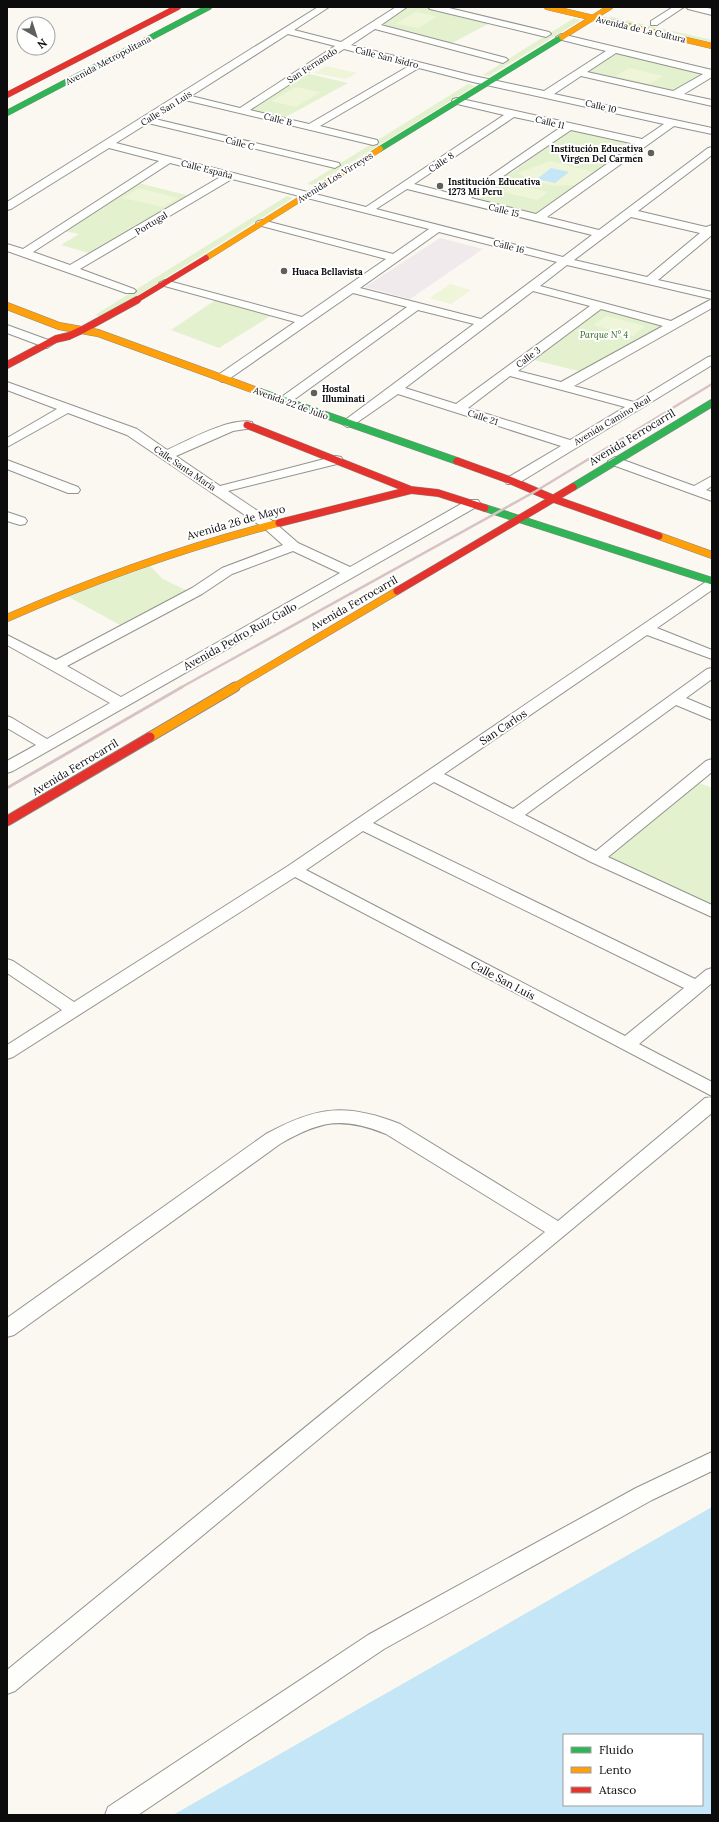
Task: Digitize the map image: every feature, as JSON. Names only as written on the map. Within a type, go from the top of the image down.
[{"type":"street","name":"Avenida Metropolitana","points":[[7,95],[178,7]]},
{"type":"street","name":"Avenida Metropolitana","points":[[7,102],[187,7]]},
{"type":"street","name":"Avenida Metropolitana","points":[[7,113],[209,7]]},
{"type":"street","name":"Calle San Luis","points":[[7,207],[324,7]]},
{"type":"street","name":"San Fernando","points":[[242,111],[343,46],[372,25],[402,7]]},
{"type":"street","points":[[433,7],[549,32]]},
{"type":"street","name":"Avenida de La Cultura","points":[[547,7],[606,9],[654,23],[712,37]]},
{"type":"street","points":[[654,23],[679,7]]},
{"type":"street","points":[[691,7],[712,12]]},
{"type":"street","points":[[566,21],[584,9]]},
{"type":"street","name":"Avenida de La Cultura","points":[[584,9],[593,18],[712,46]]},
{"type":"street","name":"Avenida Los Virreyes","points":[[7,365],[52,342],[84,329],[165,283],[262,223],[306,190],[456,101],[606,9]]},
{"type":"street","points":[[372,25],[503,60]]},
{"type":"street","name":"Calle San Isidro","points":[[286,31],[473,79],[489,81]]},
{"type":"street","points":[[531,43],[549,32]]},
{"type":"street","points":[[561,37],[712,73]]},
{"type":"street","points":[[547,94],[614,50]]},
{"type":"street","points":[[460,87],[514,53]]},
{"type":"street","points":[[311,128],[417,65]]},
{"type":"street","points":[[579,73],[712,102]]},
{"type":"street","points":[[676,94],[712,73]]},
{"type":"street","name":"Calle 10","points":[[489,81],[712,131]]},
{"type":"street","name":"Calle B","points":[[183,97],[311,128],[376,140]]},
{"type":"street","name":"Calle 11","points":[[456,101],[644,143]]},
{"type":"street","name":"Calle 8","points":[[368,210],[513,113]]},
{"type":"street","name":"Calle C","points":[[146,120],[338,163]]},
{"type":"street","points":[[538,218],[673,122]]},
{"type":"street","points":[[463,199],[570,126]]},
{"type":"street","name":"Avenida Los Virreyes","points":[[360,150],[376,140]]},
{"type":"street","name":"Calle España","points":[[108,144],[293,191],[306,190]]},
{"type":"street","points":[[347,424],[396,389],[630,213],[707,159],[712,150]]},
{"type":"street","points":[[24,253],[169,159]]},
{"type":"street","name":"Avenida Los Virreyes","points":[[323,173],[338,163]]},
{"type":"street","name":"Portugal","points":[[70,270],[232,175]]},
{"type":"street","name":"Calle 15","points":[[406,185],[602,234]]},
{"type":"street","name":"Calle 16","points":[[306,190],[368,210],[566,261],[712,296]]},
{"type":"street","name":"Avenida Los Virreyes","points":[[279,200],[293,191]]},
{"type":"street","points":[[630,213],[711,230]]},
{"type":"street","points":[[262,223],[396,258]]},
{"type":"street","points":[[222,378],[438,228]]},
{"type":"street","points":[[649,281],[711,230]]},
{"type":"street","points":[[7,247],[70,270],[134,289]]},
{"type":"street","points":[[165,283],[304,322]]},
{"type":"street","points":[[532,287],[673,325]]},
{"type":"street","points":[[118,298],[134,289]]},
{"type":"street","points":[[352,289],[483,323]]},
{"type":"street","points":[[564,386],[712,303]]},
{"type":"street","name":"Calle 3","points":[[458,409],[599,305]]},
{"type":"street","name":"Avenida 22 de Julio","points":[[7,306],[59,326],[84,329],[347,424],[471,466],[512,481],[554,499],[712,555]]},
{"type":"street","points":[[284,400],[416,306]]},
{"type":"street","name":"Avenida Los Virreyes","points":[[52,342],[69,328],[88,316]]},
{"type":"street","points":[[7,320],[52,342]]},
{"type":"street","points":[[7,329],[52,342]]},
{"type":"street","name":"Avenida Camino Real","points":[[512,481],[712,360]]},
{"type":"street","points":[[509,372],[636,406]]},
{"type":"street","name":"Calle Santa María","points":[[7,386],[132,432],[269,524],[293,546],[352,573]]},
{"type":"street","name":"Calle 21","points":[[396,389],[571,445]]},
{"type":"street","name":"Avenida Ferrocarril","points":[[7,821],[554,499],[712,403]]},
{"type":"street","points":[[7,443],[67,408]]},
{"type":"street","points":[[166,455],[230,428],[247,425],[258,428],[411,490]]},
{"type":"street","points":[[218,490],[336,460]]},
{"type":"street","points":[[615,461],[712,497]]},
{"type":"street","points":[[7,464],[73,490]]},
{"type":"street","points":[[460,475],[471,466]]},
{"type":"street","points":[[696,491],[712,480]]},
{"type":"street","points":[[438,492],[449,484]]},
{"type":"street","name":"Avenida 26 de Mayo","points":[[7,618],[59,594],[147,561],[269,524],[411,490],[438,492],[712,581]]},
{"type":"street","name":"Avenida Pedro Ruiz Gallo","points":[[7,768],[473,503]]},
{"type":"street","points":[[7,516],[20,521]]},
{"type":"street","points":[[56,666],[197,591],[226,571],[293,546]]},
{"type":"street","name":"San Carlos","points":[[7,1053],[294,870],[645,629],[705,596],[712,584]]},
{"type":"street","points":[[645,629],[712,655]]},
{"type":"street","points":[[7,639],[121,703]]},
{"type":"street","points":[[514,816],[712,672]]},
{"type":"street","points":[[674,699],[712,715]]},
{"type":"street","points":[[7,721],[46,745]]},
{"type":"street","points":[[597,858],[705,779],[712,764]]},
{"type":"street","points":[[432,775],[597,858],[712,912]]},
{"type":"street","points":[[362,824],[696,987]]},
{"type":"street","name":"Calle San Luis","points":[[294,870],[712,1090]]},
{"type":"street","points":[[7,965],[74,1010]]},
{"type":"street","points":[[626,1045],[712,974]]},
{"type":"street","points":[[7,1684],[559,1231],[712,1103]]},
{"type":"street","points":[[7,1329],[273,1139],[306,1122],[329,1117],[351,1116],[373,1120],[393,1130],[559,1231]]},
{"type":"street","points":[[117,1815],[376,1642],[644,1494],[712,1461]]},
{"type":"shaded area","points":[[440,238],[483,249],[410,299],[365,287]]},
{"type":"green space","points":[[406,7],[425,7],[490,23],[450,44],[377,25]]},
{"type":"green space","points":[[415,12],[437,16],[419,28],[396,24]]},
{"type":"green space","points":[[612,17],[712,40],[712,43],[608,19]]},
{"type":"green space","points":[[574,18],[581,20],[489,76],[483,75]]},
{"type":"green space","points":[[616,52],[705,74],[674,92],[586,72]]},
{"type":"green space","points":[[326,66],[357,73],[346,79],[314,73]]},
{"type":"green space","points":[[629,68],[663,76],[650,84],[616,76]]},
{"type":"green space","points":[[305,73],[348,83],[282,119],[248,111]]},
{"type":"green space","points":[[468,84],[475,86],[314,185],[307,184]]},
{"type":"green space","points":[[296,87],[321,92],[296,107],[271,101]]},
{"type":"green space","points":[[572,129],[638,144],[538,216],[475,201],[505,180],[500,177],[513,172]]},
{"type":"green space","points":[[569,146],[603,154],[592,162],[559,154]]},
{"type":"green space","points":[[550,161],[593,173],[575,185],[554,186],[525,179],[526,178],[518,173]]},
{"type":"green space","points":[[138,183],[190,196],[92,254],[61,245],[79,234],[64,231]]},
{"type":"green space","points":[[514,184],[548,192],[537,200],[503,192]]},
{"type":"green space","points":[[139,188],[178,198],[163,207],[123,198]]},
{"type":"green space","points":[[287,196],[293,198],[103,317],[95,315]]},
{"type":"green space","points":[[450,284],[471,290],[451,304],[430,298]]},
{"type":"green space","points":[[217,299],[272,315],[219,348],[171,330]]},
{"type":"green space","name":"Parque N° 4","points":[[599,309],[665,325],[582,372],[534,360]]},
{"type":"green space","points":[[606,316],[645,326],[633,336],[593,325]]},
{"type":"green space","points":[[150,566],[163,579],[188,591],[120,625],[67,596]]},
{"type":"green space","points":[[699,783],[712,788],[712,907],[606,856]]},
{"type":"water","points":[[551,168],[569,172],[555,183],[537,179]]},
{"type":"water","points":[[712,1507],[712,1815],[173,1815]]},
{"type":"railway","points":[[180,688],[536,491],[712,384]]},
{"type":"railway","points":[[7,788],[182,687]]},
{"type":"traffic: fast","points":[[7,113],[209,7]]},
{"type":"traffic: fast","points":[[380,149],[562,37]]},
{"type":"traffic: fast","points":[[260,392],[457,461]]},
{"type":"traffic: fast","points":[[573,487],[712,403]]},
{"type":"traffic: fast","points":[[485,508],[712,581]]},
{"type":"traffic: slow","points":[[547,7],[712,46]]},
{"type":"traffic: slow","points":[[562,37],[610,7]]},
{"type":"traffic: slow","points":[[206,258],[380,149]]},
{"type":"traffic: slow","points":[[7,306],[59,326],[98,333],[260,392]]},
{"type":"traffic: slow","points":[[7,618],[40,603],[140,564],[209,542],[279,523]]},
{"type":"traffic: slow","points":[[659,536],[712,555]]},
{"type":"traffic: slow","points":[[150,737],[397,591]]},
{"type":"traffic: jam","points":[[7,95],[178,7]]},
{"type":"traffic: jam","points":[[7,365],[56,339],[69,336],[84,329],[134,302],[206,258]]},
{"type":"traffic: jam","points":[[247,425],[411,490]]},
{"type":"traffic: jam","points":[[457,461],[512,481],[554,499],[659,536]]},
{"type":"traffic: jam","points":[[397,591],[573,487]]},
{"type":"traffic: jam","points":[[279,523],[411,490],[438,493],[485,508]]},
{"type":"traffic: jam","points":[[7,821],[150,737]]},
{"type":"place","name":"Institución Educativa Virgen Del Carmen","points":[[651,153]]},
{"type":"place","name":"Institución Educativa 1273 Mi Peru","points":[[440,186]]},
{"type":"place","name":"Huaca Bellavista","points":[[284,271]]},
{"type":"place","name":"Hostal Illuminati","points":[[314,393]]}]
